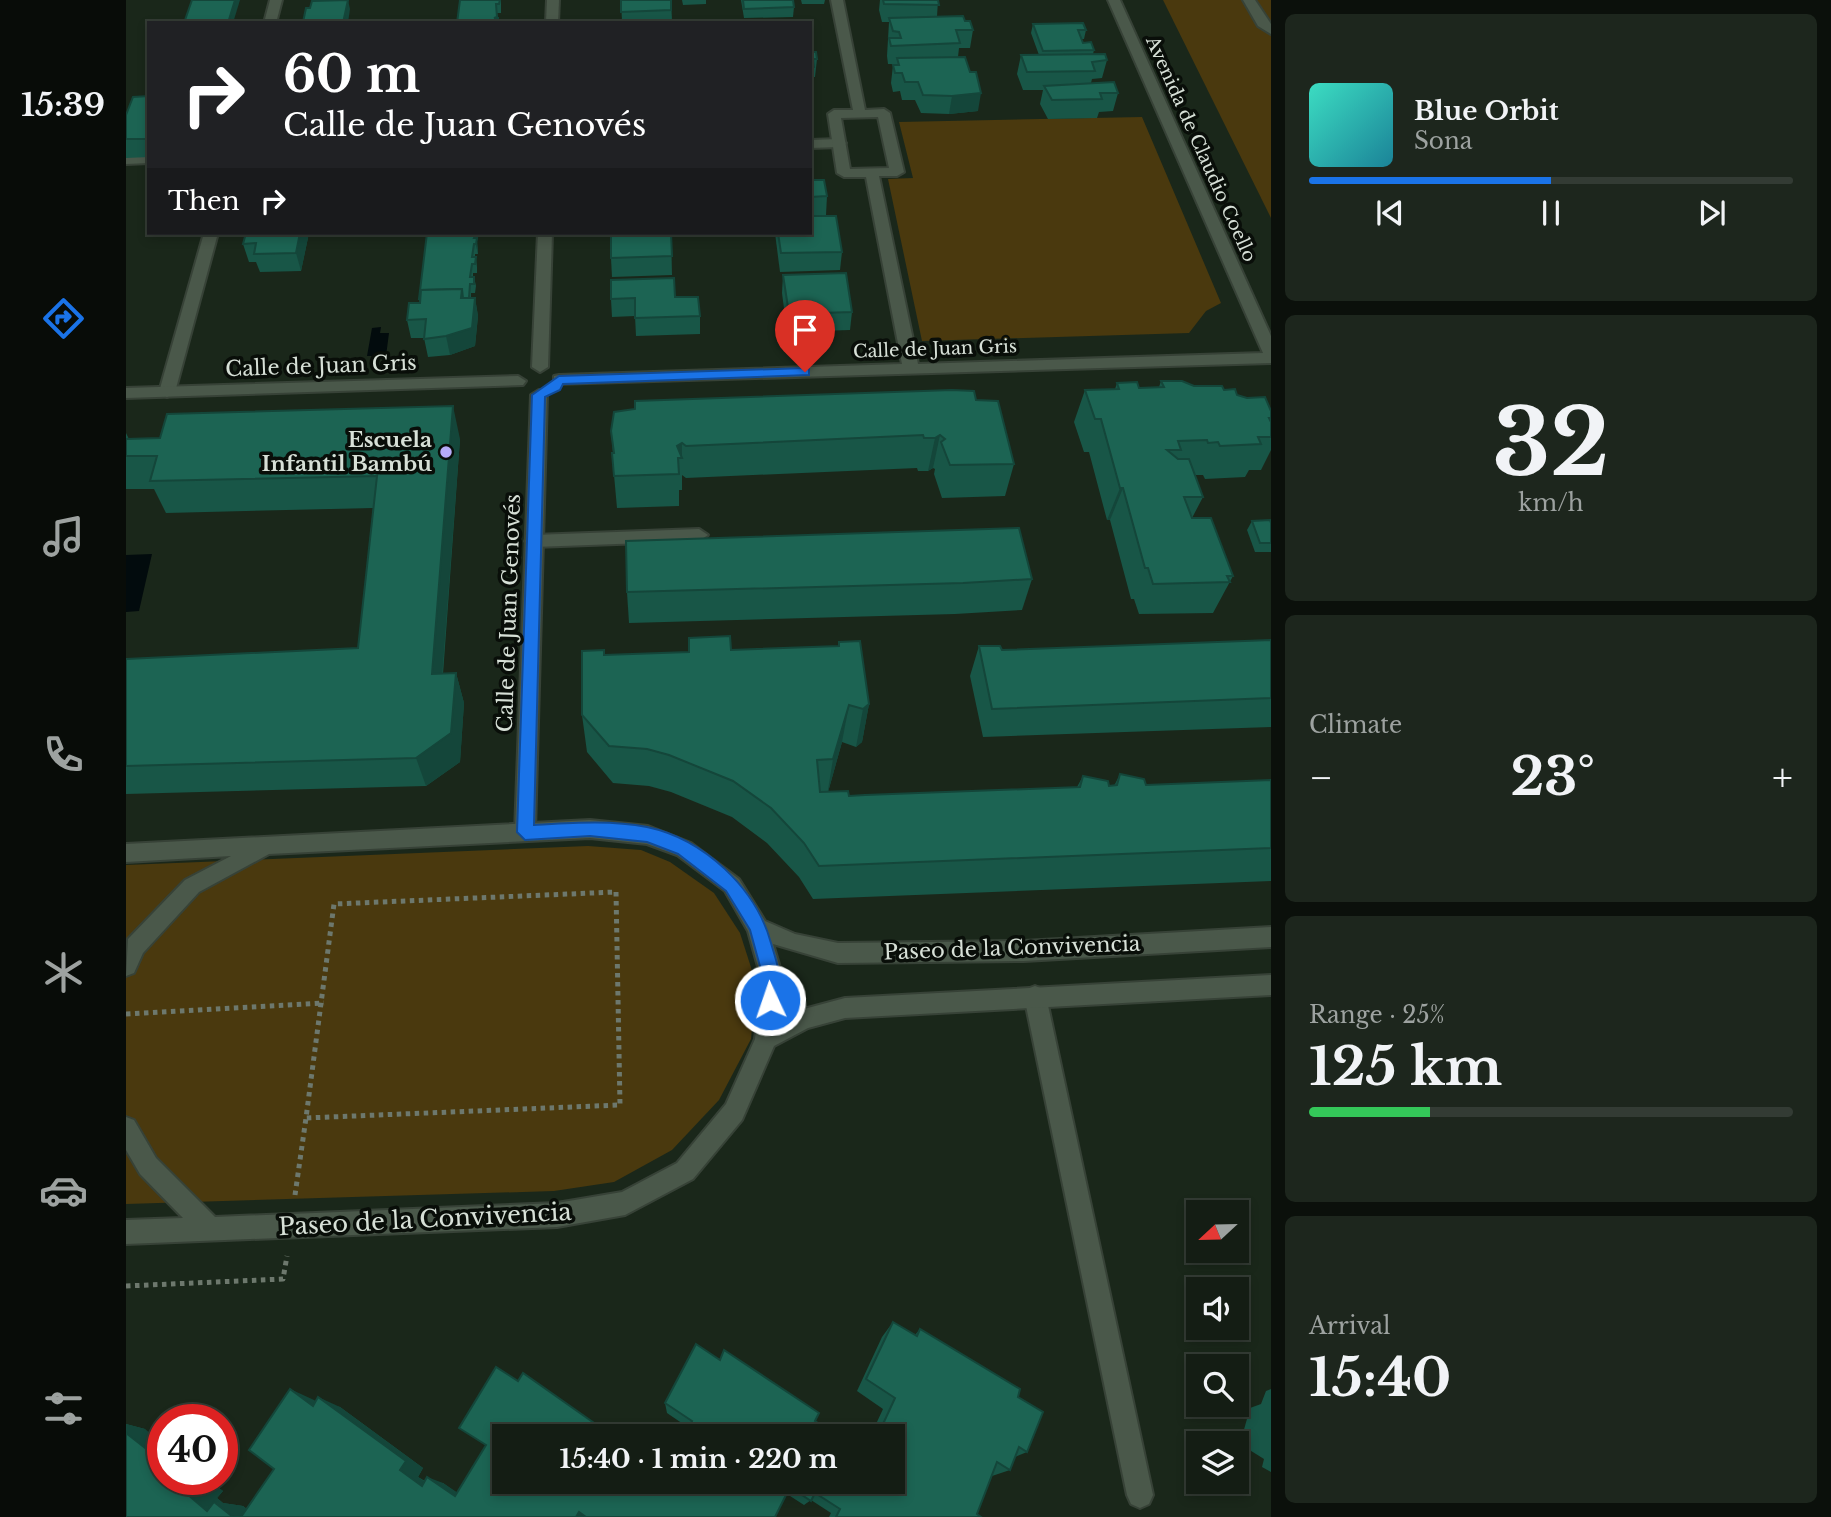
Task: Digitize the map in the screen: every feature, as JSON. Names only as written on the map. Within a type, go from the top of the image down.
[{"type":"street","points":[[271,21],[276,0]]},
{"type":"street","points":[[552,21],[553,0]]},
{"type":"street","points":[[836,0],[860,114]]},
{"type":"street","name":"Avenida de Claudio Coello","points":[[1114,0],[1269,347]]},
{"type":"street","points":[[1248,0],[1262,23],[1271,31]]},
{"type":"street","points":[[884,113],[897,172],[844,173],[834,114],[860,114],[884,113]]},
{"type":"street","points":[[812,144],[839,143]]},
{"type":"street","points":[[126,160],[147,159]]},
{"type":"street","points":[[872,173],[911,369]]},
{"type":"street","points":[[167,392],[210,235]]},
{"type":"street","points":[[540,368],[545,235]]},
{"type":"street","name":"Calle de Juan Gris","points":[[559,380],[911,369],[1269,347]]},
{"type":"street","points":[[540,368],[549,369],[559,380],[556,387],[539,395],[520,388],[518,381],[529,369],[540,368]]},
{"type":"street","name":"Calle de Juan Gris","points":[[126,393],[518,381]]},
{"type":"street","name":"Calle de Juan Genovés","points":[[525,832],[539,395]]},
{"type":"street","points":[[534,541],[699,535]]},
{"type":"street","name":"Paseo de la Convivencia","points":[[126,853],[268,848],[590,829],[636,834],[684,849],[732,885],[758,928],[772,981],[766,1039],[734,1112],[685,1171],[625,1203],[557,1215],[126,1232]]},
{"type":"street","name":"Paseo de la Convivencia","points":[[126,966],[135,946],[192,886],[268,848]]},
{"type":"street","name":"Paseo de la Convivencia","points":[[758,928],[794,943],[838,953],[1024,951],[1271,937]]},
{"type":"street","points":[[766,1039],[804,1019],[845,1008],[1271,985]]},
{"type":"street","points":[[1035,996],[1140,1495]]},
{"type":"street","points":[[126,1128],[148,1166],[209,1227]]},
{"type":"path","points":[[616,892],[620,1105],[306,1118],[324,1003],[334,904],[616,892]]},
{"type":"path","points":[[126,1014],[324,1003]]},
{"type":"shaded area","points":[[1163,0],[1271,0],[1271,218]]},
{"type":"shaded area","points":[[1142,117],[1221,303],[1206,311],[1189,333],[922,341],[888,179],[913,178],[899,122]]},
{"type":"shaded area","points":[[381,327],[380,333],[389,333],[386,356],[367,356],[372,328]]},
{"type":"shaded area","points":[[152,554],[139,611],[126,612],[126,555]]},
{"type":"shaded area","points":[[588,846],[641,850],[670,862],[714,893],[740,933],[756,983],[751,1039],[719,1100],[672,1150],[614,1182],[554,1191],[126,1204],[126,865]]},
{"type":"building","points":[[192,0],[235,0],[229,21],[185,21]]},
{"type":"building","points":[[348,0],[343,21],[303,21],[306,8],[310,8],[312,1]]},
{"type":"building","points":[[460,0],[500,0],[499,4],[496,4],[497,17],[494,18],[498,18],[498,21],[457,21]]},
{"type":"building","points":[[621,0],[671,0],[671,10],[621,12]]},
{"type":"building","points":[[743,0],[793,0],[794,7],[744,9]]},
{"type":"building","points":[[883,0],[938,0],[939,5],[884,4]]},
{"type":"building","points":[[963,16],[965,21],[970,21],[973,30],[956,30],[960,43],[891,46],[889,38],[901,38],[899,32],[893,31],[889,18]]},
{"type":"building","points":[[1083,23],[1086,30],[1078,30],[1083,43],[1091,42],[1094,50],[1043,51],[1033,24]]},
{"type":"building","points":[[812,52],[816,52],[817,59],[813,59],[814,67]]},
{"type":"building","points":[[1105,54],[1107,60],[1092,62],[1095,71],[1027,72],[1021,55]]},
{"type":"building","points":[[965,57],[970,72],[976,72],[981,93],[923,95],[918,82],[905,82],[902,73],[895,73],[893,65],[899,65],[897,58]]},
{"type":"building","points":[[1114,82],[1118,93],[1100,93],[1102,99],[1052,100],[1044,86]]},
{"type":"building","points":[[147,96],[147,139],[126,139],[126,115],[133,97]]},
{"type":"building","points":[[812,180],[824,180],[827,196],[812,197]]},
{"type":"building","points":[[812,216],[836,216],[842,252],[781,253],[778,235],[812,235]]},
{"type":"building","points":[[245,235],[300,235],[296,253],[254,254],[256,243],[243,244]]},
{"type":"building","points":[[427,235],[475,235],[474,238],[477,238],[472,257],[476,257],[470,277],[474,277],[474,284],[470,284],[469,298],[463,298],[462,289],[421,290],[419,299]]},
{"type":"building","points":[[611,235],[671,235],[672,256],[611,258]]},
{"type":"building","points":[[846,273],[852,312],[789,314],[783,275]]},
{"type":"building","points":[[674,278],[675,297],[698,297],[700,316],[635,318],[635,298],[611,299],[611,280]]},
{"type":"building","points":[[462,289],[461,298],[475,298],[472,328],[424,339],[426,319],[407,320],[409,303],[420,303],[421,290]]},
{"type":"building","points":[[1161,381],[1182,381],[1194,386],[1222,386],[1224,390],[1235,389],[1237,395],[1247,398],[1265,397],[1271,411],[1271,437],[1258,437],[1261,444],[1220,446],[1218,442],[1208,443],[1207,440],[1178,441],[1181,450],[1167,450],[1178,459],[1189,459],[1203,497],[1184,497],[1192,518],[1211,518],[1233,576],[1227,576],[1230,582],[1153,584],[1148,568],[1145,568],[1101,419],[1095,419],[1085,390],[1119,389],[1117,383],[1137,382],[1139,388],[1164,387]]},
{"type":"building","points":[[974,391],[976,400],[998,401],[1014,464],[950,465],[941,442],[945,439],[940,435],[924,438],[923,435],[686,446],[682,443],[677,446],[682,458],[678,458],[679,474],[614,476],[611,431],[614,412],[635,409],[635,401]]},
{"type":"building","points":[[453,406],[432,674],[456,673],[451,733],[416,758],[126,766],[126,659],[358,648],[377,476],[150,481],[157,456],[126,456],[126,439],[160,438],[167,414]]},
{"type":"building","points":[[1270,520],[1271,543],[1260,543],[1252,521]]},
{"type":"building","points":[[1019,528],[1032,579],[627,592],[626,541]]},
{"type":"building","points":[[730,636],[731,650],[839,646],[839,642],[860,641],[869,704],[863,709],[849,705],[833,759],[817,760],[820,792],[848,791],[849,796],[1080,787],[1083,776],[1108,781],[1109,786],[1117,785],[1120,774],[1144,779],[1146,785],[1271,780],[1271,848],[819,866],[804,843],[771,808],[733,781],[669,755],[647,749],[609,746],[582,715],[582,651],[604,650],[604,655],[689,652],[689,638]]},
{"type":"building","points":[[1271,640],[1271,698],[992,709],[979,646],[1000,646],[1002,650]]},
{"type":"building","points":[[893,1322],[917,1336],[920,1329],[1020,1389],[1018,1397],[1043,1412],[1027,1452],[1019,1447],[1010,1470],[997,1462],[977,1514],[981,1517],[836,1517],[840,1509],[817,1494],[905,1494],[905,1424],[883,1424],[895,1398],[866,1379]]},
{"type":"building","points":[[696,1344],[720,1360],[724,1350],[819,1413],[815,1421],[820,1424],[690,1424],[692,1421],[665,1403]]},
{"type":"building","points":[[496,1367],[518,1381],[523,1373],[596,1424],[492,1424],[492,1494],[786,1494],[775,1517],[586,1517],[579,1512],[576,1517],[241,1517],[274,1469],[249,1450],[290,1389],[313,1406],[318,1397],[406,1461],[400,1470],[422,1486],[427,1477],[455,1496],[486,1445],[459,1428]]},
{"type":"building","points":[[126,1433],[147,1449],[147,1495],[188,1495],[207,1511],[214,1502],[233,1517],[126,1517]]},
{"type":"building","points":[[800,1494],[814,1494],[811,1501]]},
{"type":"place","name":"Escuela Infantil Bambú","points":[[446,452]]},
{"type":"route","points":[[770,1000],[772,981],[758,928],[732,885],[684,849],[648,835],[590,829],[525,832],[539,395],[556,387],[559,380],[805,372]]}]
